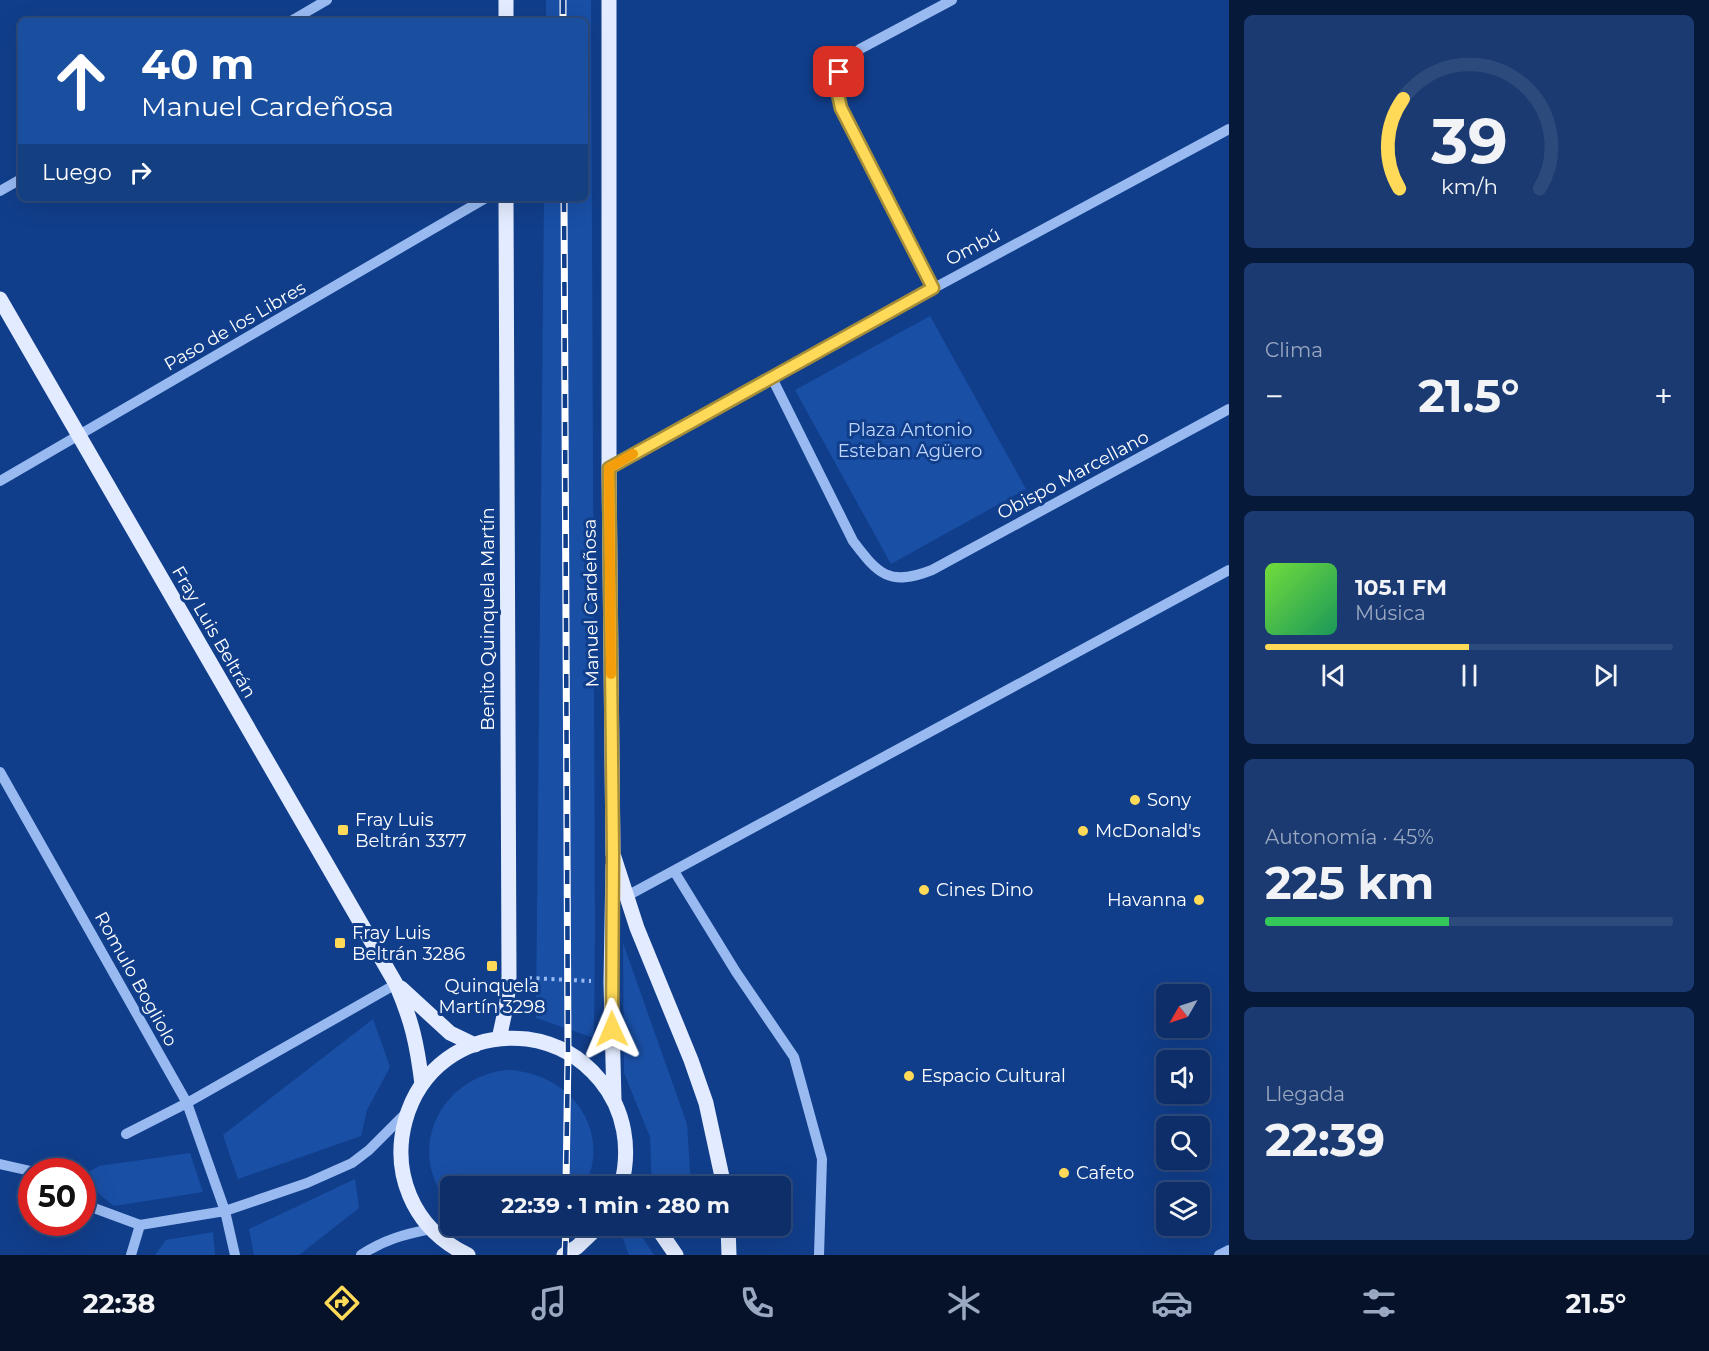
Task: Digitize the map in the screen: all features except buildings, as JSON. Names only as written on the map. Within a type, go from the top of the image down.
[{"type":"main road","points":[[506,0],[506,18]]},
{"type":"main road","name":"Manuel Cardeñosa","points":[[609,0],[609,468],[613,854],[637,928],[692,1060],[706,1103],[722,1176]]},
{"type":"main road","name":"Benito Quinquela Martín","points":[[499,1039],[507,1002],[509,977],[506,201]]},
{"type":"main road","name":"Fray Luis Beltrán","points":[[0,299],[396,984]]},
{"type":"main road","points":[[613,854],[611,982],[614,1101]]},
{"type":"main road","points":[[396,984],[450,1033],[475,1045]]},
{"type":"main road","points":[[396,984],[411,1019],[422,1084]]},
{"type":"main road","points":[[468,1255],[453,1248],[431,1229],[414,1205],[403,1175],[400,1144],[407,1113],[422,1084],[446,1060],[475,1045],[499,1039],[519,1038],[548,1042],[568,1052],[588,1067],[598,1077],[620,1114],[626,1141],[623,1176]]},
{"type":"main road","points":[[625,1169],[628,1176]]},
{"type":"main road","points":[[565,1255],[589,1236]]},
{"type":"main road","points":[[663,1236],[676,1255]]},
{"type":"main road","points":[[728,1236],[729,1255]]},
{"type":"street","points":[[296,18],[327,0]]},
{"type":"street","points":[[933,288],[841,108],[837,90],[839,72],[850,57],[860,49],[952,0]]},
{"type":"street","name":"Ombú","points":[[609,468],[771,376],[1229,129]]},
{"type":"street","points":[[0,191],[18,181]]},
{"type":"street","name":"Paso de los Libres","points":[[0,481],[481,201]]},
{"type":"street","name":"Obispo Marcellano","points":[[771,376],[853,540],[870,563],[888,577],[912,578],[932,570],[1229,409]]},
{"type":"street","points":[[627,896],[1229,570]]},
{"type":"street","name":"Romulo Bogliolo","points":[[0,772],[187,1103],[225,1211],[235,1255]]},
{"type":"street","points":[[674,871],[736,972],[794,1057],[822,1159],[819,1255]]},
{"type":"street","points":[[126,1134],[187,1103],[396,984]]},
{"type":"street","points":[[96,1209],[141,1225],[225,1211],[307,1183],[352,1163],[369,1150],[407,1113]]},
{"type":"street","points":[[0,1164],[18,1168]]},
{"type":"street","points":[[131,1255],[141,1225]]},
{"type":"street","points":[[361,1255],[393,1238],[431,1229]]},
{"type":"street","points":[[1219,1255],[1229,1250]]},
{"type":"path","points":[[526,977],[611,982]]},
{"type":"green space","points":[[546,0],[591,0],[594,1038],[536,1018],[544,201],[588,201],[588,18],[546,18]]},
{"type":"green space","name":"Plaza Antonio Esteban Agüero","points":[[930,316],[1026,489],[891,564],[795,390]]},
{"type":"green space","points":[[623,943],[687,1124],[690,1176],[652,1176],[650,1137],[624,1073]]},
{"type":"green space","points":[[373,1019],[390,1067],[367,1110],[361,1136],[238,1179],[223,1135]]},
{"type":"green space","points":[[507,1070],[529,1073],[549,1081],[566,1092],[579,1107],[589,1124],[593,1144],[592,1164],[588,1176],[440,1176],[440,1190],[430,1163],[430,1141],[436,1120],[447,1102],[463,1087],[483,1076]]},
{"type":"green space","points":[[190,1153],[203,1192],[114,1206],[96,1189],[96,1168]]},
{"type":"green space","points":[[355,1179],[359,1208],[299,1255],[254,1255],[249,1229]]},
{"type":"green space","points":[[213,1232],[215,1255],[155,1255],[166,1240]]},
{"type":"green space","points":[[625,1236],[642,1236],[654,1255],[629,1255],[623,1239]]},
{"type":"railway","points":[[563,0],[563,18]]},
{"type":"railway","points":[[564,201],[568,1052],[566,1176]]},
{"type":"railway","points":[[565,1255],[566,1236]]},
{"type":"slow traffic","points":[[611,674],[609,468],[633,454]]},
{"type":"place","name":"Sony","points":[[1135,800]]},
{"type":"place","name":"Fray Luis Beltrán 3377","points":[[343,830]]},
{"type":"place","name":"McDonald's","points":[[1083,831]]},
{"type":"place","name":"Cines Dino","points":[[924,890]]},
{"type":"place","name":"Havanna","points":[[1199,900]]},
{"type":"place","name":"Fray Luis Beltrán 3286","points":[[340,943]]},
{"type":"place","name":"Quinquela Martín 3298","points":[[492,966]]},
{"type":"place","name":"Espacio Cultural","points":[[909,1076]]},
{"type":"place","name":"Cafeto","points":[[1064,1173]]},
{"type":"route","points":[[612,1029],[613,854],[609,468],[933,288],[841,108],[837,90],[839,72]]}]
